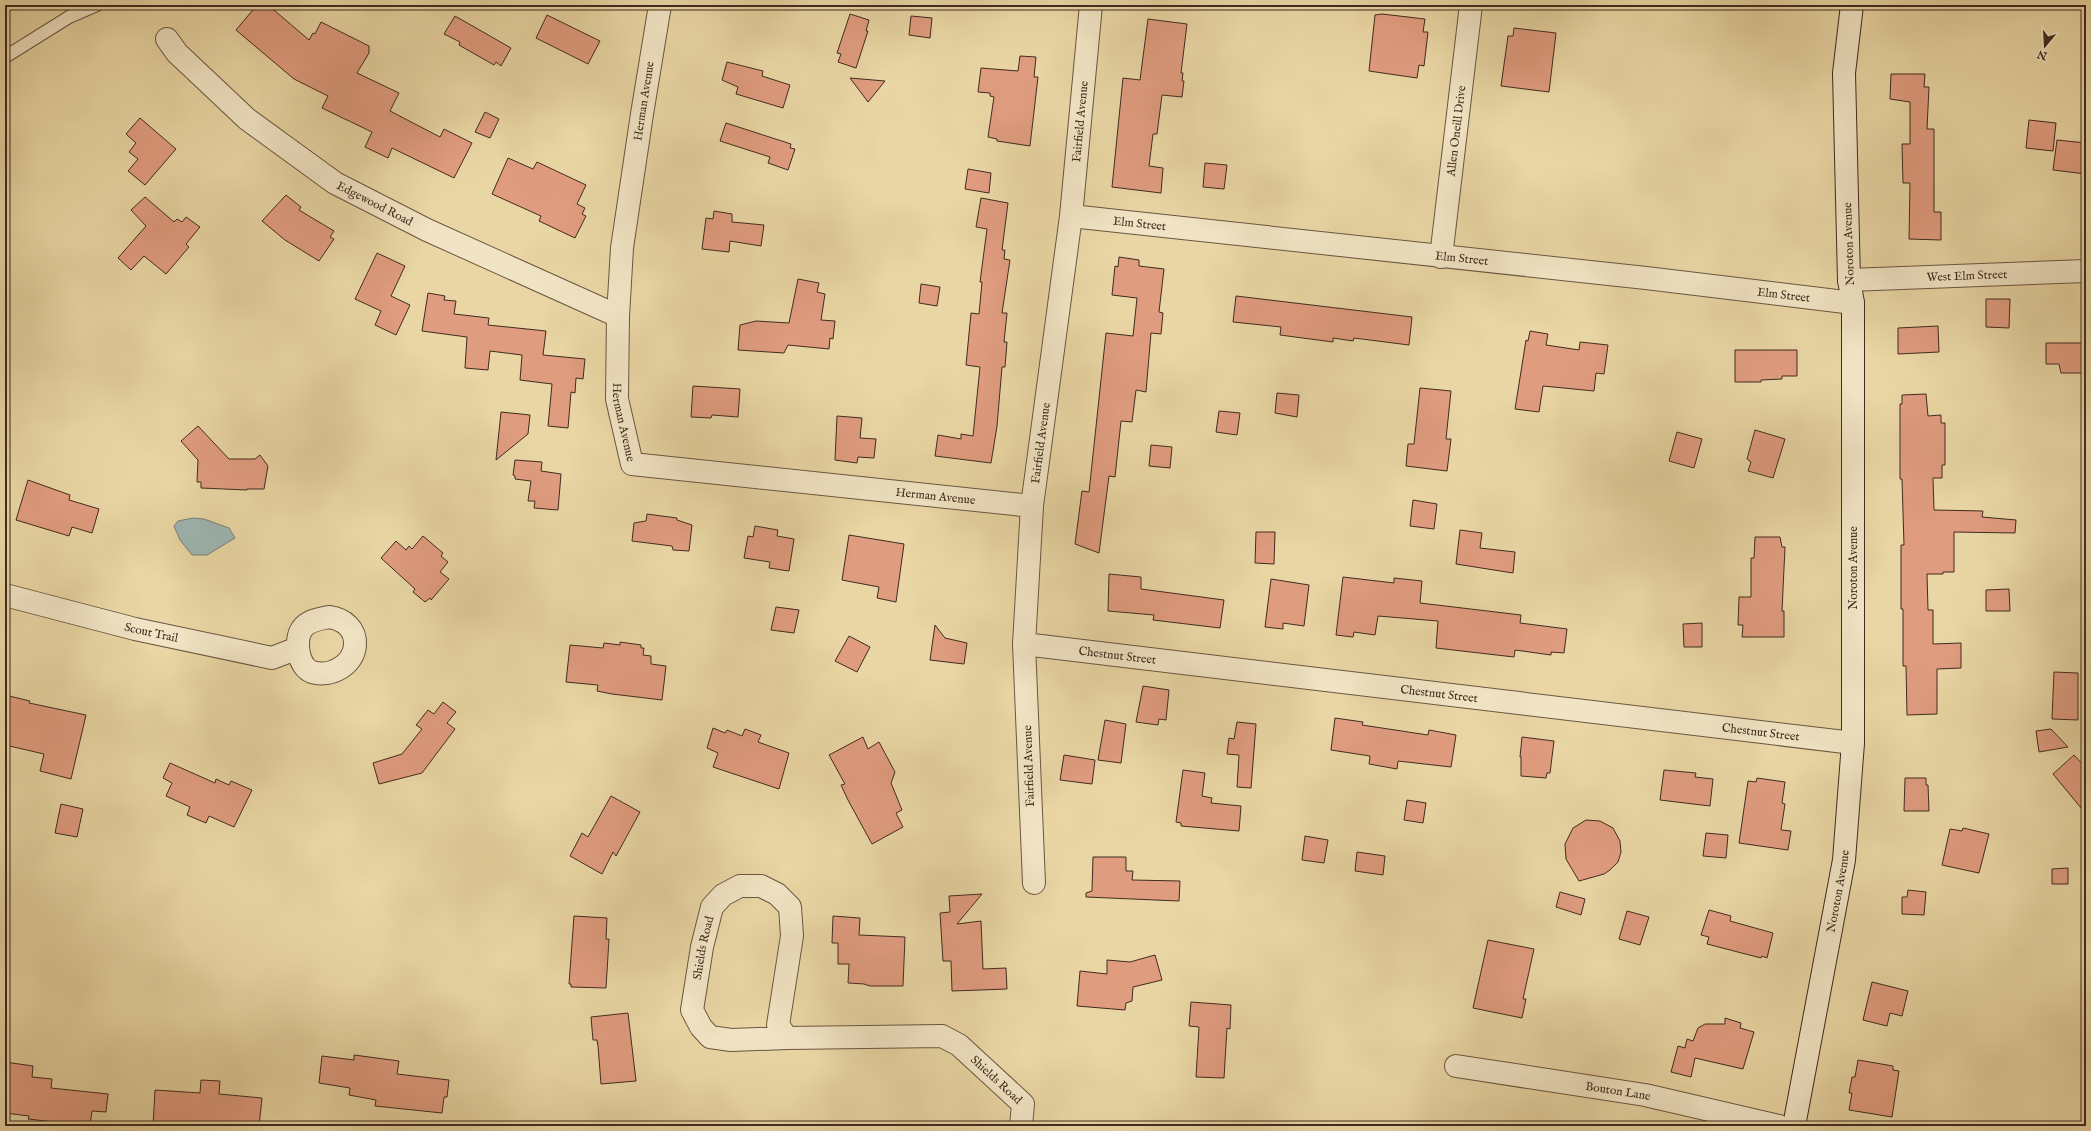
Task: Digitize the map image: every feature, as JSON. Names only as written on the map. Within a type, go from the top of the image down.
[{"type":"street","name":"Herman Avenue","points":[[660,5],[622,248],[618,316],[617,399],[632,464],[1032,506]]},
{"type":"street","name":"Fairfield Avenue","points":[[1034,883],[1024,644],[1032,506],[1071,216],[1091,5]]},
{"type":"street","name":"Allen Oneill Drive","points":[[1441,257],[1471,5]]},
{"type":"street","name":"Noroton Avenue","points":[[1794,1126],[1844,860],[1853,744],[1853,303],[1849,280],[1844,73],[1852,5]]},
{"type":"street","name":"Edgewood Road","points":[[167,39],[177,52],[247,119],[335,184],[427,230],[618,316]]},
{"type":"street","name":"Elm Street","points":[[1071,216],[1646,278],[1853,303]]},
{"type":"street","name":"West Elm Street","points":[[1849,280],[2086,271]]},
{"type":"street","name":"Scout Trail","points":[[5,595],[135,629],[272,658],[298,648]]},
{"type":"street","name":"Chestnut Street","points":[[1024,644],[1853,744]]},
{"type":"street","name":"Shields Road","points":[[787,1038],[778,1025],[792,936],[790,907],[777,894],[761,886],[740,886],[723,895],[712,907],[702,946],[692,1010],[701,1027],[710,1037],[731,1040],[942,1036],[959,1045],[1023,1104],[1021,1126]]},
{"type":"street","name":"Bouton Lane","points":[[1456,1066],[1645,1095],[1779,1126]]},
{"type":"lane","points":[[5,57],[68,17],[97,5]]},
{"type":"water","points":[[193,518],[204,519],[229,528],[235,538],[207,555],[192,555],[180,540],[174,526],[178,521]]},
{"type":"building","points":[[257,5],[268,5],[309,40],[313,33],[315,34],[321,22],[369,46],[369,53],[357,73],[399,93],[390,111],[440,137],[444,129],[472,143],[454,178],[392,148],[388,158],[365,147],[372,132],[322,108],[328,96],[294,79],[236,30]]},
{"type":"building","points":[[850,14],[869,20],[866,31],[868,31],[856,68],[838,62],[841,54],[837,53]]},
{"type":"building","points":[[1382,14],[1425,19],[1423,32],[1428,32],[1424,66],[1419,65],[1417,78],[1369,71],[1375,15]]},
{"type":"building","points":[[547,15],[600,41],[588,64],[536,38]]},
{"type":"building","points":[[455,16],[511,48],[501,66],[496,62],[494,65],[459,45],[460,42],[444,34]]},
{"type":"building","points":[[911,16],[932,18],[930,38],[909,35]]},
{"type":"building","points":[[1148,19],[1187,24],[1181,73],[1183,73],[1182,81],[1184,81],[1182,97],[1162,95],[1157,134],[1153,134],[1149,166],[1163,168],[1161,193],[1112,187],[1123,78],[1140,80]]},
{"type":"building","points":[[1514,28],[1556,33],[1549,92],[1501,86],[1508,36],[1513,36]]},
{"type":"building","points":[[1020,56],[1036,57],[1034,77],[1038,77],[1030,146],[997,141],[997,139],[988,137],[994,97],[990,96],[990,93],[978,92],[981,68],[1018,71]]},
{"type":"building","points":[[727,62],[763,71],[762,76],[790,85],[783,108],[736,94],[738,87],[722,80]]},
{"type":"building","points":[[1891,74],[1925,74],[1924,87],[1929,87],[1927,129],[1934,129],[1934,212],[1941,212],[1941,240],[1909,239],[1910,183],[1903,183],[1902,144],[1910,144],[1910,102],[1890,99]]},
{"type":"building","points":[[850,78],[885,81],[868,102]]},
{"type":"building","points":[[485,112],[499,119],[490,138],[475,132]]},
{"type":"building","points":[[140,118],[176,149],[145,185],[128,171],[138,159],[129,152],[136,143],[126,134]]},
{"type":"building","points":[[2029,120],[2056,123],[2053,151],[2026,148]]},
{"type":"building","points":[[726,123],[791,144],[790,148],[795,149],[788,170],[768,163],[770,157],[720,141]]},
{"type":"building","points":[[2057,140],[2086,143],[2086,174],[2053,170]]},
{"type":"building","points":[[508,158],[533,169],[537,162],[586,185],[577,204],[585,208],[582,214],[586,216],[575,238],[539,221],[541,216],[492,194]]},
{"type":"building","points":[[1205,163],[1227,165],[1224,189],[1203,187]]},
{"type":"building","points":[[968,169],[991,173],[989,193],[965,189]]},
{"type":"building","points":[[286,195],[301,207],[299,210],[334,231],[330,237],[334,239],[319,261],[285,240],[262,221]]},
{"type":"building","points":[[145,197],[174,222],[177,219],[182,222],[186,217],[200,227],[186,244],[189,247],[166,274],[144,256],[131,270],[118,258],[146,226],[131,210]]},
{"type":"building","points":[[981,198],[1008,203],[1002,250],[1005,250],[1004,259],[1010,260],[1002,313],[1007,313],[1004,342],[1007,342],[1005,367],[1002,367],[997,426],[991,463],[935,456],[938,435],[961,439],[961,434],[973,436],[980,367],[966,365],[971,313],[979,314],[982,282],[980,282],[987,229],[976,227]]},
{"type":"building","points":[[714,211],[732,214],[732,222],[764,225],[761,246],[730,241],[729,252],[702,249],[706,218],[713,219]]},
{"type":"building","points":[[377,253],[405,266],[391,296],[410,305],[396,335],[375,325],[381,311],[355,299]]},
{"type":"building","points":[[1119,257],[1139,260],[1139,266],[1164,269],[1159,312],[1163,313],[1161,334],[1151,333],[1146,392],[1136,390],[1132,422],[1121,421],[1115,477],[1109,476],[1099,553],[1075,544],[1082,491],[1089,492],[1106,333],[1133,336],[1137,298],[1112,295],[1115,266],[1118,267]]},
{"type":"building","points":[[798,279],[819,283],[817,292],[825,294],[821,320],[835,321],[833,339],[830,338],[829,349],[788,345],[784,353],[738,350],[740,325],[756,321],[789,323]]},
{"type":"building","points":[[921,284],[940,287],[937,306],[919,303]]},
{"type":"building","points":[[428,293],[445,296],[444,300],[456,301],[454,314],[489,318],[488,325],[546,331],[543,355],[585,359],[583,379],[576,378],[575,393],[571,392],[568,428],[548,426],[552,384],[520,380],[522,355],[490,351],[488,370],[465,368],[467,337],[422,331]]},
{"type":"building","points":[[1236,296],[1412,317],[1409,345],[1354,338],[1353,341],[1333,338],[1333,342],[1280,335],[1281,327],[1233,322]]},
{"type":"building","points":[[1986,299],[2010,299],[2009,328],[1986,327]]},
{"type":"building","points":[[1938,326],[1939,352],[1898,354],[1898,328]]},
{"type":"building","points":[[1530,331],[1548,334],[1546,345],[1579,350],[1580,342],[1608,345],[1604,374],[1596,373],[1594,391],[1543,386],[1539,412],[1515,409],[1526,340],[1528,341]]},
{"type":"building","points":[[2046,343],[2086,343],[2086,373],[2061,373],[2059,364],[2046,364]]},
{"type":"building","points":[[1735,350],[1797,350],[1797,376],[1782,376],[1782,379],[1761,380],[1761,382],[1735,382]]},
{"type":"building","points":[[693,386],[740,389],[738,417],[712,415],[711,418],[691,417]]},
{"type":"building","points":[[1420,388],[1451,391],[1446,439],[1451,439],[1447,471],[1406,466],[1408,444],[1414,444]]},
{"type":"building","points":[[1277,393],[1299,395],[1297,417],[1275,413]]},
{"type":"building","points":[[1926,394],[1928,416],[1941,415],[1941,423],[1945,423],[1945,465],[1942,465],[1942,478],[1933,478],[1934,510],[1983,511],[1982,517],[2016,520],[2015,533],[1954,532],[1954,572],[1927,574],[1928,610],[1933,610],[1933,644],[1961,643],[1961,668],[1937,669],[1937,714],[1907,715],[1906,666],[1903,666],[1903,609],[1901,609],[1901,545],[1904,545],[1902,479],[1900,479],[1900,404],[1902,404],[1902,395]]},
{"type":"building","points":[[1219,411],[1240,413],[1237,435],[1216,432]]},
{"type":"building","points":[[501,412],[530,415],[528,434],[496,460]]},
{"type":"building","points":[[837,416],[862,418],[860,438],[876,439],[874,458],[858,457],[857,463],[835,460]]},
{"type":"building","points":[[198,426],[229,459],[255,459],[260,455],[268,466],[264,489],[247,490],[201,488],[201,482],[197,482],[198,460],[181,441]]},
{"type":"building","points":[[1755,430],[1785,439],[1773,478],[1748,471],[1751,462],[1747,459]]},
{"type":"building","points":[[1677,432],[1702,439],[1694,468],[1669,461]]},
{"type":"building","points":[[1151,445],[1172,447],[1170,468],[1149,466]]},
{"type":"building","points":[[515,460],[542,462],[541,471],[561,474],[558,510],[534,508],[535,501],[528,501],[531,481],[515,479],[515,476],[513,475]]},
{"type":"building","points":[[28,480],[70,495],[69,500],[99,509],[92,533],[72,527],[69,536],[16,520]]},
{"type":"building","points":[[1413,500],[1437,504],[1434,529],[1410,526]]},
{"type":"building","points":[[647,514],[677,518],[677,520],[692,525],[689,551],[673,550],[672,546],[632,541],[634,523],[646,521]]},
{"type":"building","points":[[755,526],[778,530],[777,536],[794,539],[789,571],[769,568],[770,562],[744,558],[748,536],[753,537]]},
{"type":"building","points":[[1460,530],[1482,533],[1480,548],[1515,552],[1513,573],[1456,564]]},
{"type":"building","points":[[1256,532],[1275,532],[1274,564],[1255,563]]},
{"type":"building","points":[[849,535],[904,544],[896,602],[877,598],[879,587],[842,580]]},
{"type":"building","points":[[423,536],[443,553],[441,556],[448,562],[440,572],[449,579],[431,600],[430,598],[425,602],[413,592],[415,589],[381,558],[396,541],[406,550],[409,546],[412,549]]},
{"type":"building","points":[[1755,537],[1780,537],[1782,547],[1785,547],[1782,611],[1784,611],[1784,637],[1742,637],[1743,625],[1738,625],[1739,597],[1751,597],[1751,558],[1754,558]]},
{"type":"building","points":[[1109,574],[1141,577],[1141,589],[1224,600],[1220,628],[1153,620],[1154,615],[1108,611]]},
{"type":"building","points":[[1343,577],[1394,583],[1394,578],[1422,581],[1420,603],[1521,615],[1520,623],[1567,629],[1564,653],[1551,652],[1551,655],[1515,650],[1514,657],[1436,648],[1438,621],[1378,616],[1375,635],[1354,632],[1353,637],[1336,635]]},
{"type":"building","points":[[1271,579],[1309,585],[1304,626],[1283,623],[1283,629],[1265,627]]},
{"type":"building","points":[[2009,589],[2010,611],[1986,611],[1986,590]]},
{"type":"building","points":[[776,607],[799,610],[794,633],[771,630]]},
{"type":"building","points":[[1702,623],[1702,647],[1684,647],[1683,624]]},
{"type":"building","points":[[935,625],[945,638],[967,643],[964,664],[930,660]]},
{"type":"building","points":[[849,636],[870,647],[857,672],[835,661]]},
{"type":"building","points":[[620,642],[641,645],[641,648],[644,648],[643,655],[651,656],[651,664],[666,666],[662,700],[612,694],[597,691],[598,685],[566,682],[570,645],[603,648],[604,643],[620,645]]},
{"type":"building","points":[[2054,672],[2078,673],[2078,720],[2052,719]]},
{"type":"building","points":[[1143,686],[1169,690],[1166,720],[1159,719],[1158,725],[1136,722]]},
{"type":"building","points":[[5,695],[30,701],[29,703],[86,715],[71,779],[40,771],[44,754],[5,745]]},
{"type":"building","points":[[443,702],[456,712],[447,723],[455,729],[422,773],[379,784],[373,763],[402,754],[422,729],[416,725],[428,710],[434,714]]},
{"type":"building","points":[[1335,718],[1363,722],[1362,725],[1428,735],[1429,730],[1456,735],[1451,767],[1398,761],[1397,769],[1369,764],[1370,756],[1331,750]]},
{"type":"building","points":[[1105,720],[1126,724],[1121,763],[1098,760]]},
{"type":"building","points":[[1237,722],[1256,724],[1251,788],[1237,787],[1239,755],[1227,754],[1229,738],[1234,739]]},
{"type":"building","points":[[713,728],[725,733],[727,730],[742,736],[745,729],[761,735],[758,742],[789,753],[779,789],[713,767],[718,753],[707,748]]},
{"type":"building","points":[[2051,729],[2068,747],[2039,752],[2036,731]]},
{"type":"building","points":[[863,737],[868,749],[879,742],[895,772],[891,783],[902,810],[896,813],[903,827],[872,844],[848,800],[841,785],[845,784],[829,755]]},
{"type":"building","points":[[1522,737],[1554,741],[1550,773],[1547,773],[1546,778],[1521,776],[1520,757]]},
{"type":"building","points":[[1064,755],[1095,760],[1092,784],[1060,780]]},
{"type":"building","points":[[2074,755],[2086,768],[2086,814],[2053,774]]},
{"type":"building","points":[[170,763],[215,783],[216,779],[229,785],[231,781],[252,790],[234,827],[209,816],[206,823],[187,815],[190,807],[166,796],[172,783],[163,778]]},
{"type":"building","points":[[1183,770],[1205,773],[1202,796],[1212,798],[1211,803],[1241,806],[1239,831],[1181,826],[1181,823],[1176,822]]},
{"type":"building","points":[[1664,770],[1696,773],[1695,777],[1713,779],[1710,806],[1660,800]]},
{"type":"building","points":[[1757,778],[1785,782],[1782,803],[1785,804],[1781,830],[1791,831],[1788,850],[1739,843],[1748,781],[1756,782]]},
{"type":"building","points":[[1905,778],[1926,778],[1926,785],[1928,785],[1929,811],[1904,811]]},
{"type":"building","points":[[611,796],[640,812],[616,856],[613,852],[602,874],[570,856],[582,833],[588,837]]},
{"type":"building","points":[[1407,800],[1426,803],[1423,823],[1404,820]]},
{"type":"building","points":[[61,804],[83,809],[77,837],[55,833]]},
{"type":"building","points":[[1586,820],[1600,821],[1613,828],[1620,841],[1621,852],[1618,862],[1610,870],[1604,874],[1579,881],[1566,859],[1565,844],[1573,828]]},
{"type":"building","points":[[1963,828],[1989,834],[1979,873],[1942,865],[1950,829],[1962,831]]},
{"type":"building","points":[[1706,833],[1728,835],[1726,858],[1703,856]]},
{"type":"building","points":[[1305,836],[1328,840],[1324,863],[1302,860]]},
{"type":"building","points":[[1357,852],[1385,856],[1383,875],[1355,871]]},
{"type":"building","points":[[1093,857],[1126,857],[1126,871],[1133,871],[1132,880],[1180,881],[1179,901],[1086,897],[1086,893],[1092,891]]},
{"type":"building","points":[[2068,868],[2068,884],[2052,884],[2052,869]]},
{"type":"building","points":[[1908,890],[1926,892],[1924,915],[1902,914],[1902,897],[1907,897]]},
{"type":"building","points":[[1560,892],[1585,899],[1581,915],[1556,907]]},
{"type":"building","points":[[982,894],[957,924],[981,921],[983,969],[1006,968],[1007,989],[952,991],[951,961],[943,961],[940,913],[950,912],[949,896]]},
{"type":"building","points":[[1709,910],[1731,916],[1730,921],[1773,933],[1767,958],[1762,956],[1761,958],[1707,944],[1709,937],[1701,935]]},
{"type":"building","points":[[1627,911],[1649,917],[1640,945],[1619,939]]},
{"type":"building","points":[[574,916],[607,918],[606,939],[609,939],[606,988],[571,987],[571,984],[569,984]]},
{"type":"building","points":[[833,916],[860,918],[859,935],[905,937],[903,986],[870,986],[848,983],[849,964],[838,964],[838,943],[832,943]]},
{"type":"building","points":[[1488,940],[1534,949],[1523,999],[1526,999],[1522,1018],[1473,1008]]},
{"type":"building","points":[[1155,955],[1162,980],[1133,987],[1132,1001],[1126,1003],[1125,1010],[1077,1006],[1080,971],[1107,974],[1107,960],[1130,962]]},
{"type":"building","points":[[1872,982],[1908,991],[1902,1016],[1890,1013],[1887,1026],[1863,1020]]},
{"type":"building","points":[[1191,1002],[1231,1005],[1230,1029],[1227,1028],[1224,1078],[1196,1077],[1199,1027],[1189,1026]]},
{"type":"building","points":[[628,1013],[636,1081],[601,1084],[598,1046],[597,1040],[593,1040],[591,1017]]},
{"type":"building","points":[[1725,1018],[1741,1023],[1740,1028],[1754,1032],[1743,1069],[1695,1058],[1691,1077],[1671,1072],[1678,1046],[1685,1048],[1687,1039],[1693,1041],[1698,1028],[1705,1024],[1725,1024]]},
{"type":"building","points":[[354,1055],[399,1061],[397,1074],[449,1080],[447,1097],[444,1097],[442,1113],[375,1106],[376,1100],[349,1095],[350,1088],[319,1083],[322,1056],[354,1060]]},
{"type":"building","points":[[1858,1060],[1893,1066],[1893,1070],[1899,1071],[1892,1117],[1849,1110],[1852,1093],[1849,1093],[1852,1077],[1855,1077]]},
{"type":"building","points":[[5,1062],[33,1066],[32,1077],[52,1079],[51,1088],[108,1094],[106,1112],[92,1111],[90,1126],[28,1119],[29,1116],[5,1113]]},
{"type":"building","points":[[201,1080],[220,1081],[219,1094],[262,1098],[259,1126],[153,1126],[155,1090],[200,1093]]}]
